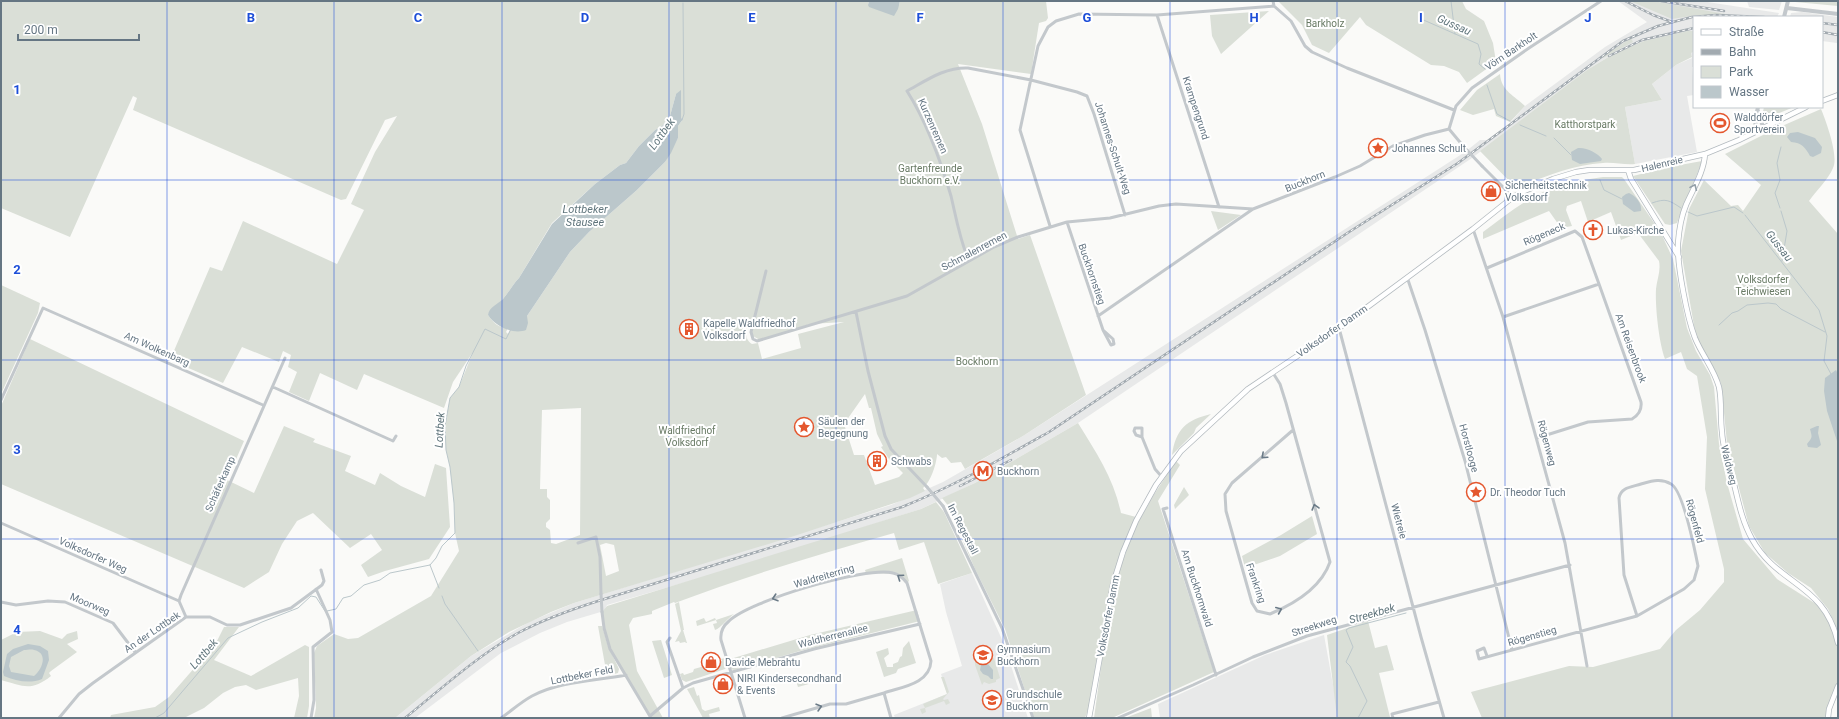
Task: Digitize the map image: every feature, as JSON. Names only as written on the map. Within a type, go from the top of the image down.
[{"type":"main road","points":[[1823,101],[1838,95]]},
{"type":"main road","name":"Halenreie","points":[[1513,197],[1546,181],[1569,174],[1588,170],[1628,170],[1705,154],[1804,108]]},
{"type":"main road","name":"Waldweg","points":[[1705,154],[1700,173],[1681,219],[1679,257],[1688,313],[1693,332],[1716,379],[1719,389],[1724,447],[1746,527],[1757,548],[1772,565],[1808,591],[1822,605],[1831,620],[1838,643]]},
{"type":"main road","name":"Waldweg","points":[[1628,170],[1631,179],[1679,257]]},
{"type":"main road","name":"Volksdorfer Damm","points":[[1090,718],[1109,602],[1116,573],[1136,521],[1162,476],[1181,451],[1248,390],[1339,328],[1473,229],[1513,197]]},
{"type":"main road","points":[[1828,718],[1829,709],[1838,686]]},
{"type":"street","points":[[1273,1],[1274,6],[1291,22],[1305,46],[1310,51],[1347,68],[1454,110]]},
{"type":"street","name":"Vörn Barkholt","points":[[1449,129],[1454,110],[1465,95],[1482,80],[1601,1]]},
{"type":"street","points":[[1784,16],[1788,1]]},
{"type":"street","points":[[1050,226],[1020,130],[1040,42],[1045,30],[1056,21],[1079,14],[1157,15],[1274,6]]},
{"type":"street","points":[[1787,8],[1838,14]]},
{"type":"street","name":"Krampengrund","points":[[1157,15],[1219,207]]},
{"type":"street","name":"Kurzenremen","points":[[969,261],[963,246],[941,165],[920,116],[907,91],[935,76],[958,68],[968,68],[1031,80]]},
{"type":"street","name":"Johannes-Schult-Weg","points":[[1031,80],[1077,92],[1083,94],[1089,99],[1125,215]]},
{"type":"street","points":[[1757,108],[1763,127]]},
{"type":"street","points":[[1757,108],[1757,131]]},
{"type":"street","points":[[1449,129],[1464,147],[1513,197]]},
{"type":"street","name":"Buckhorn","points":[[1098,316],[1253,210],[1360,166],[1393,146],[1425,135],[1449,129]]},
{"type":"street","name":"Schmalenremen","points":[[766,271],[751,332],[753,339],[757,341],[907,296],[969,261],[1018,237],[1050,226],[1067,222],[1125,215],[1159,206],[1176,204],[1253,210]]},
{"type":"street","name":"Buckhornstieg","points":[[1067,222],[1103,330],[1109,343],[1111,345],[1114,344],[1113,339],[1103,330]]},
{"type":"street","name":"Rögenweg","points":[[1473,229],[1503,317],[1537,438],[1570,565],[1587,666]]},
{"type":"street","name":"Rögeneck","points":[[1487,268],[1575,231],[1582,237],[1599,284]]},
{"type":"street","name":"Horstlooge","points":[[1407,277],[1426,330],[1463,454],[1512,650]]},
{"type":"street","points":[[1503,317],[1599,284]]},
{"type":"street","name":"Am Reisenbrook","points":[[1537,438],[1588,422],[1632,419],[1637,416],[1640,411],[1641,402],[1635,383],[1599,284]]},
{"type":"street","name":"Am Wolkenbarg","points":[[1,400],[43,308],[263,406]]},
{"type":"street","name":"Im Regestall","points":[[856,312],[868,370],[885,436],[891,449],[943,506],[1002,628],[1032,718]]},
{"type":"street","name":"Wietreie","points":[[1339,328],[1444,718]]},
{"type":"street","name":"Schäferkamp","points":[[179,601],[285,358]]},
{"type":"street","name":"Frankring","points":[[1273,373],[1280,384],[1293,430],[1330,562],[1326,574],[1316,586],[1287,607],[1270,614],[1257,611],[1252,603],[1226,511],[1225,494],[1232,483],[1293,430]]},
{"type":"street","points":[[272,387],[393,441],[396,436]]},
{"type":"street","points":[[1142,437],[1155,469],[1162,476]]},
{"type":"street","name":"Rögenfeld","points":[[1581,630],[1637,616],[1684,589],[1694,580],[1698,566],[1680,496],[1672,484],[1656,480],[1625,489],[1620,493],[1619,498],[1624,575],[1637,616]]},
{"type":"street","name":"Am Buckhornwald","points":[[1167,508],[1163,509],[1216,675]]},
{"type":"street","name":"Volksdorfer Weg","points":[[1,523],[179,601]]},
{"type":"street","points":[[578,543],[596,537],[600,557],[602,612],[604,628],[610,649],[650,717]]},
{"type":"street","name":"Streekweg","points":[[1118,718],[1216,675],[1257,655],[1307,636],[1340,626],[1414,608],[1495,584],[1570,565]]},
{"type":"street","points":[[311,718],[314,700],[312,649],[316,643],[332,632],[332,624],[316,589],[324,581],[321,570]]},
{"type":"street","name":"Waldreiterring","points":[[745,718],[721,640],[723,628],[728,621],[737,615],[765,602],[838,578],[866,573],[889,572],[901,576],[907,583],[917,610],[931,661],[929,672],[920,680],[884,693],[852,702],[830,704],[782,718]]},
{"type":"street","name":"An der Lottbek","points":[[59,718],[79,694],[186,617],[210,617],[223,624],[240,625],[291,608],[316,589]]},
{"type":"street","name":"Moorweg","points":[[1,602],[16,605],[48,600],[66,602],[113,623],[136,652]]},
{"type":"street","points":[[179,601],[186,617]]},
{"type":"street","name":"Waldherrenallee","points":[[650,717],[682,688],[693,683],[820,647],[920,624]]},
{"type":"street","name":"Rögenstieg","points":[[1487,656],[1581,630]]},
{"type":"street","points":[[670,638],[668,642],[682,688]]},
{"type":"street","name":"Lottbeker Feld","points":[[501,718],[523,702],[543,691],[565,685],[626,675]]},
{"type":"street","points":[[884,693],[891,718]]},
{"type":"street","points":[[1393,718],[1392,714],[1439,702]]},
{"type":"shaded area","points":[[1618,1],[1701,1],[1779,13],[1778,16],[1693,16],[1693,31],[1644,41],[1615,53],[1587,70],[1472,158],[1078,423],[975,483],[921,509],[748,564],[607,605],[604,611],[567,622],[540,633],[501,653],[415,718],[395,718],[471,656],[529,622],[574,603],[891,505],[943,482],[1023,436],[1465,152],[1480,140],[1487,140],[1509,124],[1525,106],[1605,47],[1647,22]]},
{"type":"shaded area","points":[[1747,1],[1782,1],[1779,10],[1749,7]]},
{"type":"shaded area","points":[[1802,12],[1838,17],[1837,43],[1823,41],[1823,16],[1790,16],[1791,13]]},
{"type":"shaded area","points":[[1693,52],[1693,95],[1687,96],[1697,152],[1635,164],[1625,107],[1662,100],[1652,84],[1676,65],[1692,58],[1691,53]]},
{"type":"shaded area","name":"Gymnasium Buckhorn","points":[[972,573],[1004,644],[1028,718],[895,718],[894,715],[947,694],[941,674],[962,666],[946,612],[940,584]]},
{"type":"shaded area","points":[[1324,635],[1339,718],[1160,718],[1158,704],[1265,655]]},
{"type":"green space","points":[[1,1],[869,1],[868,5],[899,5],[900,1],[1046,1],[1048,18],[1046,21],[1039,23],[1031,74],[958,64],[982,124],[1018,239],[1030,235],[1086,395],[1023,436],[965,469],[961,462],[951,463],[946,457],[942,458],[937,454],[933,472],[929,481],[923,488],[925,491],[910,498],[788,538],[574,603],[551,612],[509,632],[471,656],[395,718],[314,718],[316,708],[314,653],[317,646],[334,634],[348,639],[358,638],[431,596],[459,551],[455,533],[454,503],[450,467],[446,450],[445,426],[450,398],[459,387],[473,352],[453,382],[444,408],[364,374],[357,390],[320,373],[309,401],[289,392],[297,372],[288,367],[291,355],[283,351],[279,362],[242,347],[223,383],[170,360],[210,267],[222,271],[243,221],[337,264],[364,210],[351,204],[375,152],[397,116],[385,120],[346,199],[341,200],[133,110],[137,98],[133,96],[70,237],[1,208]],"holes":[[[676,94],[681,118],[683,119],[678,126],[678,138],[665,162],[637,190],[589,232],[570,252],[527,316],[519,331],[511,329],[508,334],[506,332],[508,328],[499,326],[488,315],[491,310],[503,299],[519,278],[552,223],[595,184],[620,165],[626,163],[639,146],[655,130],[662,126],[670,116]],[[844,322],[798,334],[801,348],[762,359],[758,343],[752,344],[749,342],[746,333],[748,324],[753,336],[760,340],[810,324]],[[865,394],[869,408],[871,408],[877,434],[883,446],[881,447],[889,459],[903,473],[899,477],[875,485],[864,455],[854,455],[844,424]],[[581,408],[580,535],[556,544],[551,543],[550,530],[546,527],[546,523],[550,519],[550,500],[547,497],[547,489],[540,489],[542,410]],[[606,543],[614,545],[619,571],[606,576],[600,545]]]},
{"type":"green space","name":"Barkholz","points":[[1278,1],[1462,1],[1466,9],[1484,21],[1493,43],[1496,62],[1467,83],[1459,72],[1444,66],[1431,65],[1366,25],[1360,17],[1329,53],[1312,45],[1302,25]]},
{"type":"green space","points":[[1630,1],[1653,1],[1731,15],[1697,15],[1672,19]]},
{"type":"green space","points":[[1838,1],[1838,6],[1795,2]]},
{"type":"green space","points":[[1269,11],[1221,54],[1212,36],[1210,15]]},
{"type":"green space","name":"Katthorstpark","points":[[1693,31],[1692,57],[1676,65],[1652,84],[1662,100],[1625,107],[1635,164],[1607,163],[1580,166],[1558,172],[1516,188],[1480,151],[1587,70],[1615,53],[1644,41]]},
{"type":"green space","points":[[1631,38],[1633,42],[1603,58],[1602,57]]},
{"type":"green space","points":[[1500,74],[1503,85],[1509,93],[1525,106],[1510,122],[1496,116],[1494,109],[1473,115],[1460,110],[1477,90]]},
{"type":"green space","points":[[1764,108],[1792,108],[1765,119],[1762,116]]},
{"type":"green space","name":"Volksdorfer Teichwiesen","points":[[1821,109],[1831,138],[1834,163],[1828,177],[1809,201],[1838,234],[1838,631],[1828,609],[1811,588],[1788,573],[1765,553],[1749,526],[1727,443],[1721,383],[1696,337],[1681,251],[1689,209],[1704,180],[1731,206],[1738,205],[1743,211],[1761,185],[1725,154],[1773,130]]},
{"type":"green space","points":[[1702,161],[1677,223],[1670,225],[1665,224],[1633,176]]},
{"type":"green space","points":[[1603,177],[1622,177],[1624,179],[1661,233],[1673,259],[1687,328],[1696,351],[1710,375],[1714,387],[1719,444],[1727,483],[1743,539],[1777,579],[1824,609],[1838,643],[1838,686],[1828,718],[1482,718],[1471,692],[1569,666],[1593,667],[1660,649],[1676,630],[1700,610],[1724,582],[1724,569],[1705,489],[1707,437],[1697,376],[1687,369],[1681,352],[1665,359],[1661,344],[1656,305],[1656,289],[1660,268],[1659,261],[1638,233],[1621,240],[1611,212],[1588,222],[1581,201],[1567,206],[1566,210],[1572,226],[1561,228],[1549,211],[1483,239],[1483,232],[1528,200],[1558,186]]},
{"type":"green space","points":[[1211,211],[1241,215],[1218,230]]},
{"type":"green space","points":[[1,285],[40,303],[38,313],[1,394]]},
{"type":"green space","points":[[30,339],[244,441],[227,480],[254,493],[284,426],[315,439],[313,442],[351,456],[345,471],[375,485],[380,473],[401,486],[425,497],[435,464],[446,468],[450,527],[429,559],[368,577],[361,565],[382,550],[371,534],[350,548],[313,513],[297,521],[282,544],[269,572],[244,588],[1,484],[1,406]]},
{"type":"green space","points":[[1211,414],[1196,428],[1194,433],[1172,455],[1176,438],[1184,427],[1195,419]]},
{"type":"green space","points":[[1078,423],[1098,455],[1109,477],[1121,513],[1136,517],[1123,547],[1110,592],[1103,624],[1097,670],[1085,718],[1034,718],[1005,629],[975,569],[950,508],[942,498],[975,483]]},
{"type":"green space","points":[[1176,461],[1180,465],[1158,501],[1214,672],[1112,718],[1094,718],[1104,646],[1119,571],[1135,528],[1153,496]]},
{"type":"green space","points":[[1184,487],[1189,495],[1175,509],[1174,505]]},
{"type":"green space","points":[[936,502],[944,512],[972,573],[938,584],[924,542],[899,550],[894,533],[811,557],[675,603],[674,602],[652,611],[652,614],[633,618],[629,625],[637,671],[663,718],[651,718],[610,649],[602,612],[607,606],[921,509]]},
{"type":"green space","points":[[1312,516],[1317,534],[1280,556],[1245,568],[1242,556]]},
{"type":"green space","points":[[902,558],[909,581],[907,583],[898,574],[866,573],[865,570]]},
{"type":"green space","points":[[679,602],[683,630],[687,643],[680,643],[679,641],[675,642],[681,631],[675,604]]},
{"type":"green space","points":[[917,610],[920,621],[800,651],[734,670],[730,669],[727,660],[810,635]]},
{"type":"green space","points":[[734,614],[715,630],[713,624],[717,623],[716,620]]},
{"type":"green space","points":[[704,618],[706,622],[715,618],[716,620],[697,626],[696,621]]},
{"type":"green space","points":[[1368,621],[1375,648],[1387,645],[1394,670],[1379,673],[1390,717],[1337,718],[1327,635]]},
{"type":"green space","points":[[598,626],[602,626],[608,646],[619,669],[618,673],[607,676]]},
{"type":"green space","points":[[224,627],[239,627],[214,660],[251,676],[305,645],[309,647],[309,706],[307,718],[294,718],[299,696],[298,678],[256,690],[246,685],[235,687],[223,693],[204,708],[184,718],[110,718],[111,715],[155,707],[169,697],[216,643]]},
{"type":"green space","points":[[40,631],[62,639],[67,634],[77,631],[78,639],[67,644],[77,652],[51,671],[49,673],[51,676],[38,684],[32,686],[21,686],[1,680],[1,640],[17,632]]},
{"type":"green space","points":[[661,640],[672,675],[664,678],[652,641]]},
{"type":"green space","points":[[909,641],[916,663],[898,669],[896,673],[884,677],[876,652],[888,648],[889,654],[884,658],[887,667],[893,667],[893,664],[898,662],[902,656],[903,648]]},
{"type":"green space","points":[[725,658],[727,666],[725,669],[686,682],[682,680],[680,674],[683,673],[684,675],[693,672],[694,669],[722,661],[721,659]]},
{"type":"green space","points":[[990,658],[990,660],[994,658],[1000,678],[996,680],[996,682],[989,684],[984,682],[982,685],[975,662]]},
{"type":"green space","points":[[814,676],[816,682],[798,687],[796,681]]},
{"type":"green space","points":[[941,677],[944,677],[949,692],[943,699],[948,699],[950,703],[946,705],[944,701],[925,708],[923,704],[947,694]]},
{"type":"green space","points":[[694,687],[697,696],[699,695],[702,709],[705,711],[719,707],[720,711],[709,714],[710,718],[703,718],[687,689]]},
{"type":"green space","points":[[925,708],[926,712],[922,714],[920,709]]},
{"type":"green space","points":[[1151,708],[1152,718],[1125,718]]},
{"type":"water","points":[[869,1],[900,1],[894,16],[869,7]]},
{"type":"water","name":"Lottbeker Stausee","points":[[681,90],[681,118],[683,119],[678,126],[678,138],[665,162],[637,190],[589,232],[570,252],[527,316],[528,323],[526,330],[510,330],[495,323],[488,315],[490,310],[503,299],[519,278],[552,224],[595,184],[620,165],[626,163],[639,146],[655,130],[662,126],[670,116],[676,94]]},
{"type":"water","points":[[1798,132],[1815,138],[1822,147],[1821,153],[1813,157],[1810,156],[1803,146],[1798,143],[1791,142],[1787,137],[1790,133]]},
{"type":"water","points":[[1578,148],[1588,149],[1600,157],[1602,159],[1601,161],[1580,164],[1572,160],[1571,152]]},
{"type":"water","points":[[1629,193],[1638,200],[1641,205],[1641,211],[1634,212],[1623,204],[1622,197]]},
{"type":"water","points":[[1836,370],[1838,374],[1838,444],[1827,411],[1824,391],[1825,378]]},
{"type":"water","points":[[1819,426],[1818,433],[1821,445],[1817,448],[1808,447],[1807,444],[1812,437],[1810,429]]},
{"type":"water","points":[[28,644],[40,646],[48,651],[49,660],[42,679],[37,681],[23,681],[4,676],[3,672],[7,654],[13,649]],"holes":[[[24,650],[39,652],[43,658],[43,662],[34,676],[11,672],[9,666],[11,657]]]},
{"type":"water","points":[[988,664],[993,670],[993,679],[983,674],[980,670],[981,665]]},
{"type":"waterway","points":[[1451,1],[1455,34]]},
{"type":"waterway","name":"Lottbek","points":[[682,120],[684,114],[683,3]]},
{"type":"waterway","name":"Gussau","points":[[1419,18],[1478,44],[1481,54],[1479,64],[1485,69]]},
{"type":"waterway","name":"Gussau","points":[[1487,85],[1497,114],[1510,121]]},
{"type":"waterway","name":"Gussau","points":[[1520,125],[1546,136]]},
{"type":"waterway","name":"Gussau","points":[[1554,138],[1571,155]]},
{"type":"waterway","points":[[1780,208],[1775,193],[1780,180],[1777,163],[1781,147]]},
{"type":"waterway","name":"Gussau","points":[[1600,180],[1604,190],[1622,199]]},
{"type":"waterway","name":"Gussau","points":[[1652,203],[1664,200],[1681,208]]},
{"type":"waterway","name":"Gussau","points":[[1688,212],[1697,216],[1734,207],[1743,213]]},
{"type":"waterway","points":[[1781,211],[1787,231],[1782,261]]},
{"type":"waterway","name":"Gussau","points":[[1745,215],[1819,310],[1827,336],[1824,361],[1831,374]]},
{"type":"waterway","points":[[1719,325],[1732,313],[1747,305],[1768,303],[1776,304],[1781,309],[1825,332]]},
{"type":"waterway","name":"Lottbek","points":[[327,611],[336,609],[343,598],[351,596],[364,585],[380,580],[390,573],[430,565],[436,558],[442,546],[455,533],[454,503],[450,467],[446,450],[445,426],[450,398],[459,387],[466,366],[485,329],[506,339],[511,329]]},
{"type":"waterway","points":[[430,565],[439,588]]},
{"type":"waterway","name":"Lottbek","points":[[155,718],[164,713],[228,638],[262,622],[298,608],[311,596],[316,597],[325,611]]},
{"type":"waterway","points":[[442,596],[445,604],[478,651]]},
{"type":"waterway","name":"Streekbek","points":[[1358,718],[1367,701],[1350,666],[1346,662],[1353,647],[1346,630],[1406,613]]},
{"type":"railway","points":[[1625,1],[1653,15],[1672,22]]},
{"type":"railway","points":[[1661,1],[1724,11]]},
{"type":"railway","points":[[1704,16],[1740,16]]},
{"type":"railway","points":[[405,718],[488,652],[518,633],[547,619],[598,601],[902,507],[939,491],[976,472],[1049,432],[1349,232],[1458,163],[1623,41],[1658,26],[1693,17]]},
{"type":"railway","points":[[1823,23],[1838,25]]},
{"type":"railway","points":[[1609,56],[1642,40],[1693,28]]},
{"type":"railway","points":[[1823,32],[1838,35]]},
{"type":"railway","points":[[960,486],[1011,460]]},
{"type":"place","name":"Walddörfer Sportverein","points":[[1720,123]]},
{"type":"place","name":"Johannes Schult","points":[[1378,148]]},
{"type":"place","name":"Sicherheitstechnik Volksdorf","points":[[1491,191]]},
{"type":"place","name":"Lukas-Kirche","points":[[1593,230]]},
{"type":"place","name":"Kapelle Waldfriedhof Volksdorf","points":[[689,329]]},
{"type":"place","name":"Säulen der Begegnung","points":[[804,427]]},
{"type":"place","name":"Schwabs","points":[[877,461]]},
{"type":"place","name":"Buckhorn","points":[[983,471]]},
{"type":"place","name":"Dr. Theodor Tuch","points":[[1476,492]]},
{"type":"place","name":"Gymnasium Buckhorn","points":[[983,655]]},
{"type":"place","name":"Davide Mebrahtu","points":[[711,662]]},
{"type":"place","name":"NIRI Kindersecondhand & Events","points":[[723,684]]},
{"type":"place","name":"Grundschule Buckhorn","points":[[992,700]]},
{"type":"park label","name":"Gartenfreunde Buckhorn e.V.","points":[[930,174]]},
{"type":"park label","name":"Bockhorn","points":[[977,361]]},
{"type":"park label","name":"Waldfriedhof Volksdorf","points":[[687,436]]}]
